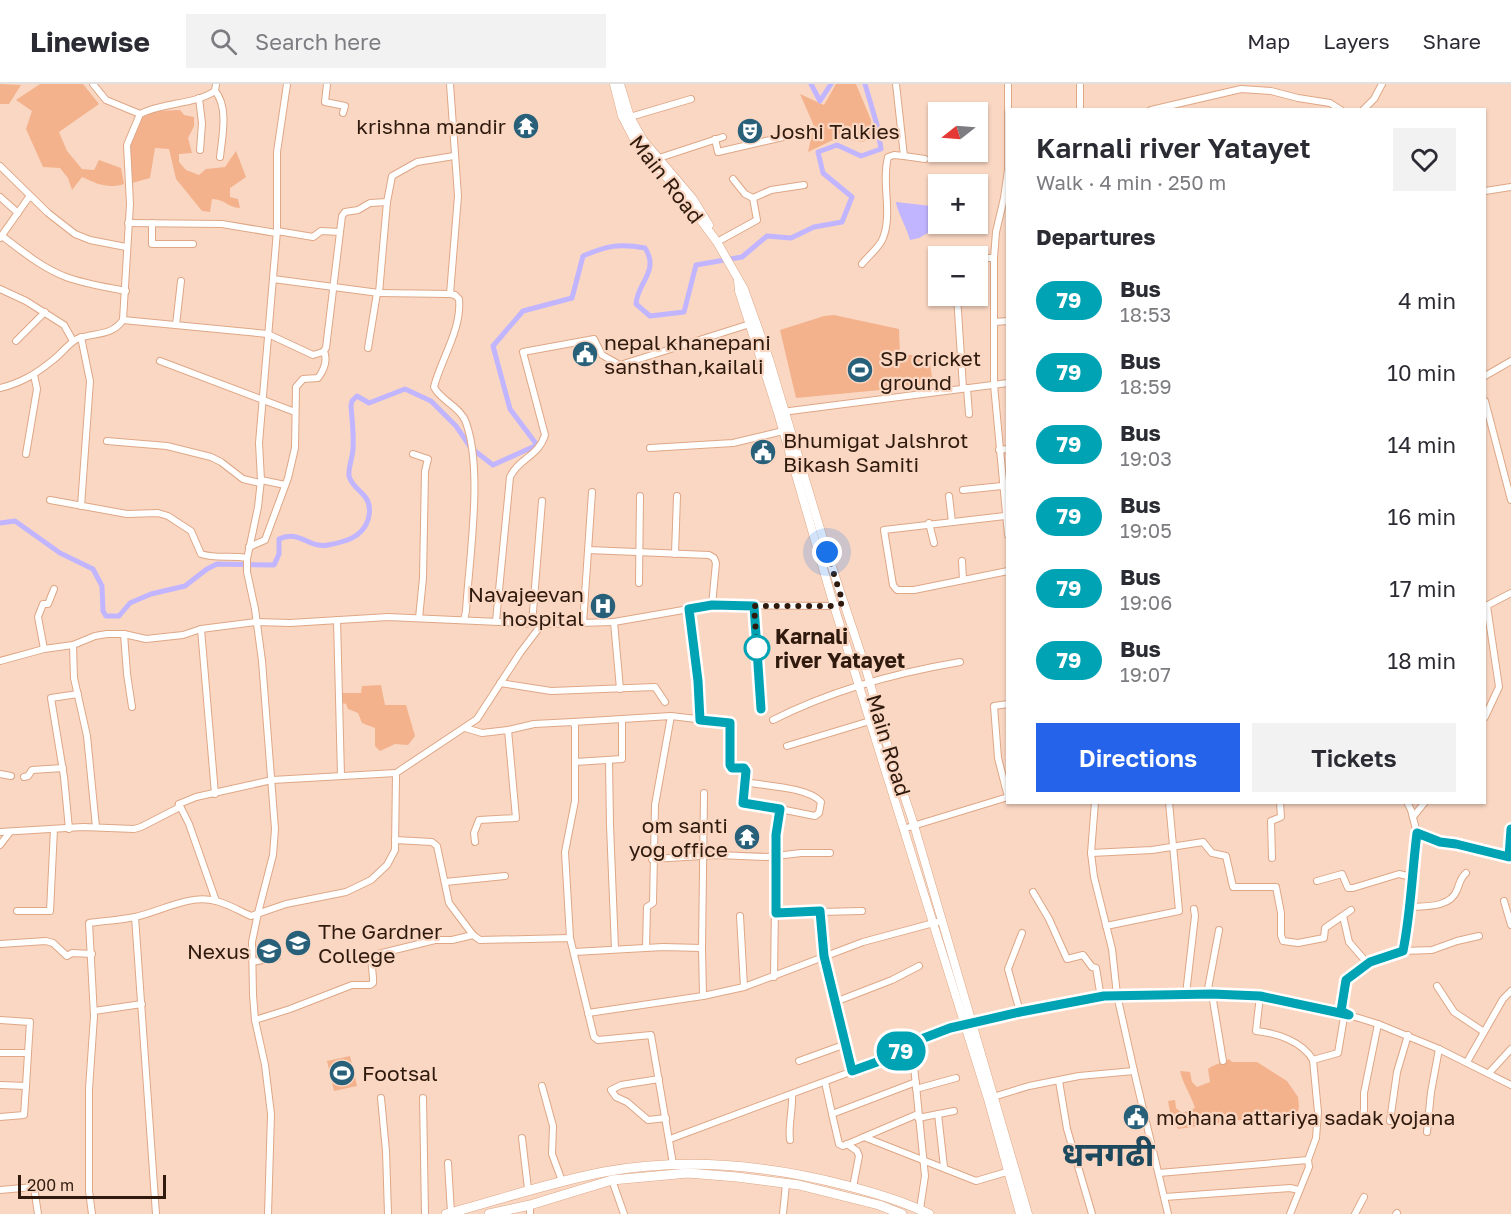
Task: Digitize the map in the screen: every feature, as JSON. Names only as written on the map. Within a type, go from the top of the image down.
[{"type":"highway","points":[[449,1213],[528,1189],[605,1171],[674,1164],[731,1165],[795,1173],[882,1195],[925,1212]]},
{"type":"highway","points":[[489,1214],[530,1209],[612,1180],[688,1173],[786,1184],[878,1210],[903,1214]]},
{"type":"main road","name":"Main Road","points":[[614,84],[622,116],[636,143],[683,196],[716,241],[743,285],[813,519],[834,606],[870,721],[883,745],[914,825],[1020,1214]]},
{"type":"main road","name":"Main Road","points":[[620,84],[630,117],[643,140],[693,200],[716,241]]},
{"type":"main road","name":"Main Road","points":[[738,279],[738,288],[782,412],[783,431],[870,683],[903,829],[932,924],[993,1097],[1028,1214]]},
{"type":"street","points":[[93,84],[106,100],[140,114],[207,97],[216,88],[222,109],[220,157]]},
{"type":"street","points":[[268,1214],[271,1114],[265,1065],[255,1020],[252,942],[273,855],[275,829],[262,662],[247,572],[247,558],[261,481],[259,443],[276,232],[277,152],[287,84]]},
{"type":"street","points":[[327,84],[325,102],[345,105],[343,114]]},
{"type":"street","points":[[450,84],[458,196],[450,294]]},
{"type":"street","points":[[896,84],[904,156]]},
{"type":"street","points":[[1007,108],[1008,84]]},
{"type":"street","points":[[1080,84],[1080,108]]},
{"type":"street","points":[[1365,108],[1374,99],[1382,84]]},
{"type":"street","points":[[1160,108],[1241,89],[1271,91],[1330,103],[1338,108]]},
{"type":"street","points":[[199,98],[202,123],[200,150]]},
{"type":"street","points":[[630,117],[691,99]]},
{"type":"street","points":[[0,388],[17,384],[34,375],[73,341],[111,331],[123,320],[130,204],[127,145],[140,114]]},
{"type":"street","points":[[659,158],[723,137]]},
{"type":"street","points":[[715,140],[718,152],[783,138]]},
{"type":"street","points":[[862,264],[883,239],[886,221],[885,168],[888,157],[894,155],[925,159]]},
{"type":"street","points":[[368,348],[378,293],[387,202],[392,176],[417,162],[454,156]]},
{"type":"street","points":[[0,166],[75,234],[90,240],[126,246]]},
{"type":"street","points":[[733,180],[744,194],[753,198],[771,190],[804,185]]},
{"type":"street","points":[[1006,184],[996,232],[994,258],[994,385],[1006,522]]},
{"type":"street","points":[[1486,191],[1511,187]]},
{"type":"street","points":[[0,197],[18,213]]},
{"type":"street","points":[[33,198],[29,197],[1,238],[55,272],[98,286],[126,291]]},
{"type":"street","points":[[716,241],[757,220],[753,198]]},
{"type":"street","points":[[249,547],[265,540],[285,485],[295,448],[296,387],[303,379],[318,378],[325,369],[324,351],[342,216],[345,212],[358,210],[370,203],[387,202]]},
{"type":"street","points":[[128,223],[222,224],[313,237],[321,231],[340,232]]},
{"type":"street","points":[[152,224],[152,244],[193,243]]},
{"type":"street","points":[[988,258],[994,258]]},
{"type":"street","points":[[273,279],[378,293],[450,294],[459,299],[458,317],[434,387],[464,417],[471,440],[475,477],[464,620]]},
{"type":"street","points":[[176,325],[181,281]]},
{"type":"street","points":[[0,289],[45,312],[64,325],[73,341]]},
{"type":"street","points":[[958,306],[969,414]]},
{"type":"street","points":[[16,341],[45,312]]},
{"type":"street","points":[[123,320],[268,334],[313,354],[324,351]]},
{"type":"street","points":[[995,322],[1006,321]]},
{"type":"street","points":[[496,621],[510,477],[515,466],[531,456],[542,445],[545,435],[523,352],[594,339],[602,355],[620,364],[750,324]]},
{"type":"street","points":[[81,338],[90,381],[81,506]]},
{"type":"street","points":[[160,361],[295,412]]},
{"type":"street","points":[[1486,375],[1511,361]]},
{"type":"street","points":[[26,454],[37,390],[34,375]]},
{"type":"street","points":[[782,412],[1006,383]]},
{"type":"street","points":[[1486,405],[1511,500]]},
{"type":"street","points":[[650,448],[732,442],[783,431]]},
{"type":"street","points":[[107,441],[167,446],[212,458],[243,479],[285,485]]},
{"type":"street","points":[[999,450],[1006,449]]},
{"type":"street","points":[[413,454],[428,459],[419,618]]},
{"type":"street","points":[[963,490],[1002,486]]},
{"type":"street","points":[[583,624],[592,492]]},
{"type":"street","points":[[639,583],[640,496]]},
{"type":"street","points":[[675,554],[677,496]]},
{"type":"street","points":[[950,496],[952,522]]},
{"type":"street","points":[[50,500],[127,514],[158,513],[168,516],[191,531],[201,554],[209,557],[231,555],[247,558]]},
{"type":"street","points":[[532,624],[542,501]]},
{"type":"street","points":[[1005,516],[884,530],[893,585],[897,590],[914,590],[1006,571]]},
{"type":"street","points":[[929,523],[934,543]]},
{"type":"street","points":[[588,550],[709,555],[716,563],[712,605]]},
{"type":"street","points":[[962,561],[963,580]]},
{"type":"street","points":[[44,649],[38,617],[44,604],[48,604],[54,589]]},
{"type":"street","points":[[1486,715],[1499,687],[1486,606],[1511,593]]},
{"type":"street","points":[[0,661],[44,649],[73,645],[107,634],[124,634],[146,639],[256,622],[388,617],[532,624],[583,624],[614,622],[712,605],[834,606],[843,603]]},
{"type":"street","points":[[754,606],[761,709]]},
{"type":"street","points":[[689,609],[698,681],[700,720]]},
{"type":"street","points":[[337,620],[341,776]]},
{"type":"street","points":[[614,622],[620,689]]},
{"type":"street","points":[[0,832],[141,827],[178,808],[179,804],[196,797],[272,780],[396,772],[477,719],[520,652],[542,624]]},
{"type":"street","points":[[201,629],[215,794]]},
{"type":"street","points":[[124,634],[132,707]]},
{"type":"street","points":[[73,645],[74,678],[87,736],[96,827]]},
{"type":"street","points":[[773,720],[823,697],[859,685],[917,669],[960,662]]},
{"type":"street","points":[[500,683],[551,691],[654,687],[665,702]]},
{"type":"street","points":[[69,829],[63,768],[51,698],[78,694]]},
{"type":"street","points":[[1006,704],[993,706],[998,758],[1006,789]]},
{"type":"street","points":[[646,948],[647,907],[653,903],[652,859],[655,805],[671,716]]},
{"type":"street","points":[[465,728],[482,733],[534,724],[671,716],[730,723],[730,765],[732,768],[744,768],[747,774],[745,782],[743,803],[814,816],[819,813],[821,802],[817,797],[805,792],[745,782]]},
{"type":"street","points":[[575,762],[622,759],[622,720]]},
{"type":"street","points":[[787,746],[870,721]]},
{"type":"street","points":[[573,722],[575,801],[565,852],[570,938],[591,1033],[598,1040],[651,1035],[674,1164]]},
{"type":"street","points":[[475,842],[475,828],[479,820],[516,818],[508,730]]},
{"type":"street","points":[[609,761],[615,949]]},
{"type":"street","points":[[24,777],[28,777],[32,770],[63,768]]},
{"type":"street","points":[[92,1214],[89,1191],[89,1089],[94,1011],[89,923],[135,917],[180,902],[198,899],[216,901],[251,916],[286,904],[346,892],[371,880],[387,865],[395,850],[396,772]]},
{"type":"street","points":[[0,774],[11,776]]},
{"type":"street","points":[[703,996],[704,793]]},
{"type":"street","points":[[903,829],[1006,798]]},
{"type":"street","points":[[179,804],[189,824],[216,901]]},
{"type":"street","points":[[1095,804],[1091,853],[1094,877],[1116,973],[1117,995],[1168,1214]]},
{"type":"street","points":[[1106,926],[1179,911],[1169,804]]},
{"type":"street","points":[[1272,858],[1271,821],[1281,817],[1280,804]]},
{"type":"street","points":[[1403,951],[1410,920],[1417,833],[1408,804]]},
{"type":"street","points":[[1413,817],[1423,804]]},
{"type":"street","points":[[774,977],[776,835],[780,809]]},
{"type":"street","points":[[17,911],[50,911],[54,829]]},
{"type":"street","points":[[1417,833],[1440,842],[1510,857],[1511,829]]},
{"type":"street","points":[[0,845],[10,832]]},
{"type":"street","points":[[395,840],[432,842],[437,846],[449,903],[473,935],[480,940],[570,938]]},
{"type":"street","points":[[1091,853],[1152,850],[1203,842],[1212,854],[1226,856],[1233,887],[1276,887],[1283,941],[1298,943],[1324,938],[1325,928],[1351,910]]},
{"type":"street","points":[[652,859],[830,853]]},
{"type":"street","points":[[1410,907],[1443,904],[1457,893],[1461,878],[1466,873]]},
{"type":"street","points":[[1317,882],[1342,874],[1348,888],[1353,888],[1399,874],[1412,877]]},
{"type":"street","points":[[445,882],[505,876]]},
{"type":"street","points":[[1033,892],[1049,919],[1067,959],[1083,955],[1092,967],[1096,968],[1100,992],[1104,996]]},
{"type":"street","points":[[1504,901],[1511,925]]},
{"type":"street","points":[[1186,994],[1194,909]]},
{"type":"street","points":[[820,911],[824,956],[852,1071]]},
{"type":"street","points":[[776,913],[862,911]]},
{"type":"street","points":[[740,916],[744,987]]},
{"type":"street","points":[[1343,916],[1349,942],[1368,964]]},
{"type":"street","points":[[135,917],[156,1214]]},
{"type":"street","points":[[588,1013],[703,996],[744,987],[881,936],[941,921]]},
{"type":"street","points":[[1219,930],[1209,994],[1223,1061]]},
{"type":"street","points":[[1020,1012],[1008,969],[1022,933]]},
{"type":"street","points":[[255,1020],[352,985],[370,985],[373,983],[372,959],[374,955],[435,940],[452,940],[473,935]]},
{"type":"street","points":[[1349,1015],[1341,1011],[1346,980],[1368,964],[1403,951],[1432,950],[1457,940],[1479,936]]},
{"type":"street","points":[[0,944],[46,941],[53,943],[67,956],[72,953],[92,954]]},
{"type":"street","points":[[574,952],[702,948]]},
{"type":"street","points":[[253,962],[277,957]]},
{"type":"street","points":[[835,1002],[892,980],[919,966]]},
{"type":"street","points":[[1437,986],[1454,1012],[1484,1032]]},
{"type":"street","points":[[1467,1062],[1503,999],[1511,992]]},
{"type":"street","points":[[670,1139],[888,1058],[924,1038],[968,1023],[1117,995],[1260,996],[1349,1015],[1408,1035],[1467,1062],[1511,1086]]},
{"type":"street","points":[[1260,996],[1256,1031],[1298,1044],[1310,1054],[1313,1060],[1318,1112],[1316,1138],[1308,1160],[1309,1167],[1290,1214]]},
{"type":"street","points":[[94,1011],[142,1004]]},
{"type":"street","points":[[1313,1060],[1338,1053],[1344,1017],[1349,1015]]},
{"type":"street","points":[[0,1020],[30,1022],[24,1115],[0,1117]]},
{"type":"street","points":[[1364,1118],[1364,1092],[1378,1024]]},
{"type":"street","points":[[1390,1121],[1396,1072],[1408,1035]]},
{"type":"street","points":[[799,1061],[846,1044]]},
{"type":"street","points":[[912,1046],[924,1161],[925,1212]]},
{"type":"street","points":[[1427,1132],[1439,1049]]},
{"type":"street","points":[[1489,1073],[1511,1049]]},
{"type":"street","points":[[0,1053],[28,1053]]},
{"type":"street","points":[[993,1097],[1029,1086],[1079,1076],[1134,1071]]},
{"type":"street","points":[[659,1078],[621,1085],[611,1090],[615,1097],[627,1102],[648,1120],[666,1118]]},
{"type":"street","points":[[832,1114],[916,1085],[956,1078]]},
{"type":"street","points":[[1059,1081],[1067,1130],[1092,1214]]},
{"type":"street","points":[[825,1082],[839,1144],[843,1146],[918,1116],[954,1111]]},
{"type":"street","points":[[0,1085],[26,1086]]},
{"type":"street","points":[[542,1086],[553,1126],[552,1154],[562,1181]]},
{"type":"street","points":[[790,1140],[789,1118],[792,1094]]},
{"type":"street","points":[[381,1098],[388,1214]]},
{"type":"street","points":[[423,1098],[425,1214]]},
{"type":"street","points":[[938,1114],[944,1167]]},
{"type":"street","points":[[864,1137],[976,1181],[1010,1171]]},
{"type":"street","points":[[522,1138],[528,1189]]},
{"type":"street","points":[[847,1144],[857,1151],[859,1156],[853,1187]]},
{"type":"street","points":[[1159,1173],[1308,1160]]},
{"type":"street","points":[[448,1163],[449,1213]]},
{"type":"street","points":[[612,1180],[624,1214]]},
{"type":"street","points":[[783,1214],[786,1184]]},
{"type":"street","points":[[0,1190],[33,1187],[38,1214]]},
{"type":"street","points":[[1165,1197],[1290,1188],[1299,1190]]},
{"type":"street","points":[[1355,1214],[1364,1197]]},
{"type":"shaded area","points":[[0,84],[21,85],[9,104],[0,104]]},
{"type":"shaded area","points":[[40,84],[83,84],[99,104],[59,132],[67,151],[82,169],[94,170],[99,160],[121,168],[124,184],[103,185],[82,177],[72,190],[68,178],[60,168],[43,167],[26,129],[32,111],[16,100]]},
{"type":"shaded area","points":[[836,84],[856,84],[871,120],[872,136],[863,142],[837,138],[808,152],[814,126],[800,94],[824,105]]},
{"type":"shaded area","points":[[180,110],[184,115],[194,117],[194,126],[188,138],[192,153],[179,154],[179,162],[186,170],[199,175],[206,169],[225,167],[236,151],[246,177],[230,188],[230,197],[238,199],[240,208],[212,199],[210,212],[202,211],[176,179],[169,149],[155,148],[150,178],[132,183],[129,148],[143,116],[157,111]]},
{"type":"shaded area","points":[[896,202],[928,206],[928,233],[910,240]]},
{"type":"shaded area","name":"SP cricket ground","points":[[834,315],[899,329],[900,355],[929,355],[933,385],[796,398],[780,330]]},
{"type":"shaded area","points":[[381,685],[385,705],[406,705],[415,736],[408,745],[395,744],[380,751],[375,746],[375,728],[362,723],[358,713],[348,709],[346,704],[342,703],[341,693],[361,693],[362,686]]},
{"type":"shaded area","name":"Footsal","points":[[350,1056],[357,1086],[334,1091],[327,1061]]},
{"type":"shaded area","points":[[1229,1059],[1232,1062],[1257,1062],[1287,1081],[1298,1097],[1297,1115],[1276,1115],[1178,1129],[1170,1112],[1168,1101],[1175,1100],[1176,1108],[1182,1113],[1195,1108],[1180,1071],[1190,1072],[1192,1082],[1197,1087],[1210,1082],[1208,1069]]},
{"type":"waterway","points":[[811,84],[820,101],[831,84]]},
{"type":"waterway","points":[[0,523],[15,521],[60,553],[93,569],[102,586],[103,611],[106,616],[119,616],[130,603],[151,594],[185,586],[217,564],[274,565],[279,554],[279,539],[292,536],[315,544],[328,545],[346,541],[357,535],[365,526],[369,512],[366,498],[349,476],[353,451],[351,406],[357,396],[369,403],[405,389],[431,401],[456,426],[471,448],[493,465],[537,445],[510,409],[493,346],[523,311],[572,298],[583,256],[606,248],[628,246],[645,248],[649,256],[649,270],[636,304],[650,316],[684,312],[696,265],[742,257],[767,236],[791,238],[814,227],[842,222],[852,197],[823,173],[818,152],[837,145],[861,156],[881,149],[877,125],[865,84]]},
{"type":"bus line","name":"79","points":[[761,709],[754,606],[712,605],[689,609],[698,681],[700,720],[730,723],[730,767],[744,768],[747,774],[743,803],[780,809],[776,835],[776,913],[820,911],[824,956],[852,1071],[888,1058],[924,1038],[950,1028],[1104,996],[1212,994],[1260,996],[1349,1015],[1341,1011],[1346,980],[1370,962],[1403,951],[1410,920],[1417,833],[1440,842],[1509,857],[1511,829]]},
{"type":"place","name":"krishna mandir","points":[[526,126]]},
{"type":"place","name":"Joshi Talkies","points":[[750,131]]},
{"type":"place","name":"nepal khanepani sansthan,kailali","points":[[585,354]]},
{"type":"place","name":"SP cricket ground","points":[[860,370]]},
{"type":"place","name":"Bhumigat Jalshrot Bikash Samiti","points":[[763,452]]},
{"type":"place","name":"Navajeevan hospital","points":[[603,606]]},
{"type":"place","name":"Karnali river Yatayet","points":[[757,648]]},
{"type":"place","name":"om santi yog office","points":[[747,837]]},
{"type":"place","name":"The Gardner College","points":[[298,943]]},
{"type":"place","name":"Nexus","points":[[269,951]]},
{"type":"place","name":"Footsal","points":[[342,1073]]},
{"type":"place","name":"mohana attariya sadak yojana","points":[[1136,1117]]},
{"type":"district","name":"धनगढी","points":[[1108,1153]]},
{"type":"route","points":[[757,648],[754,606],[834,606],[843,603],[827,552]]}]
